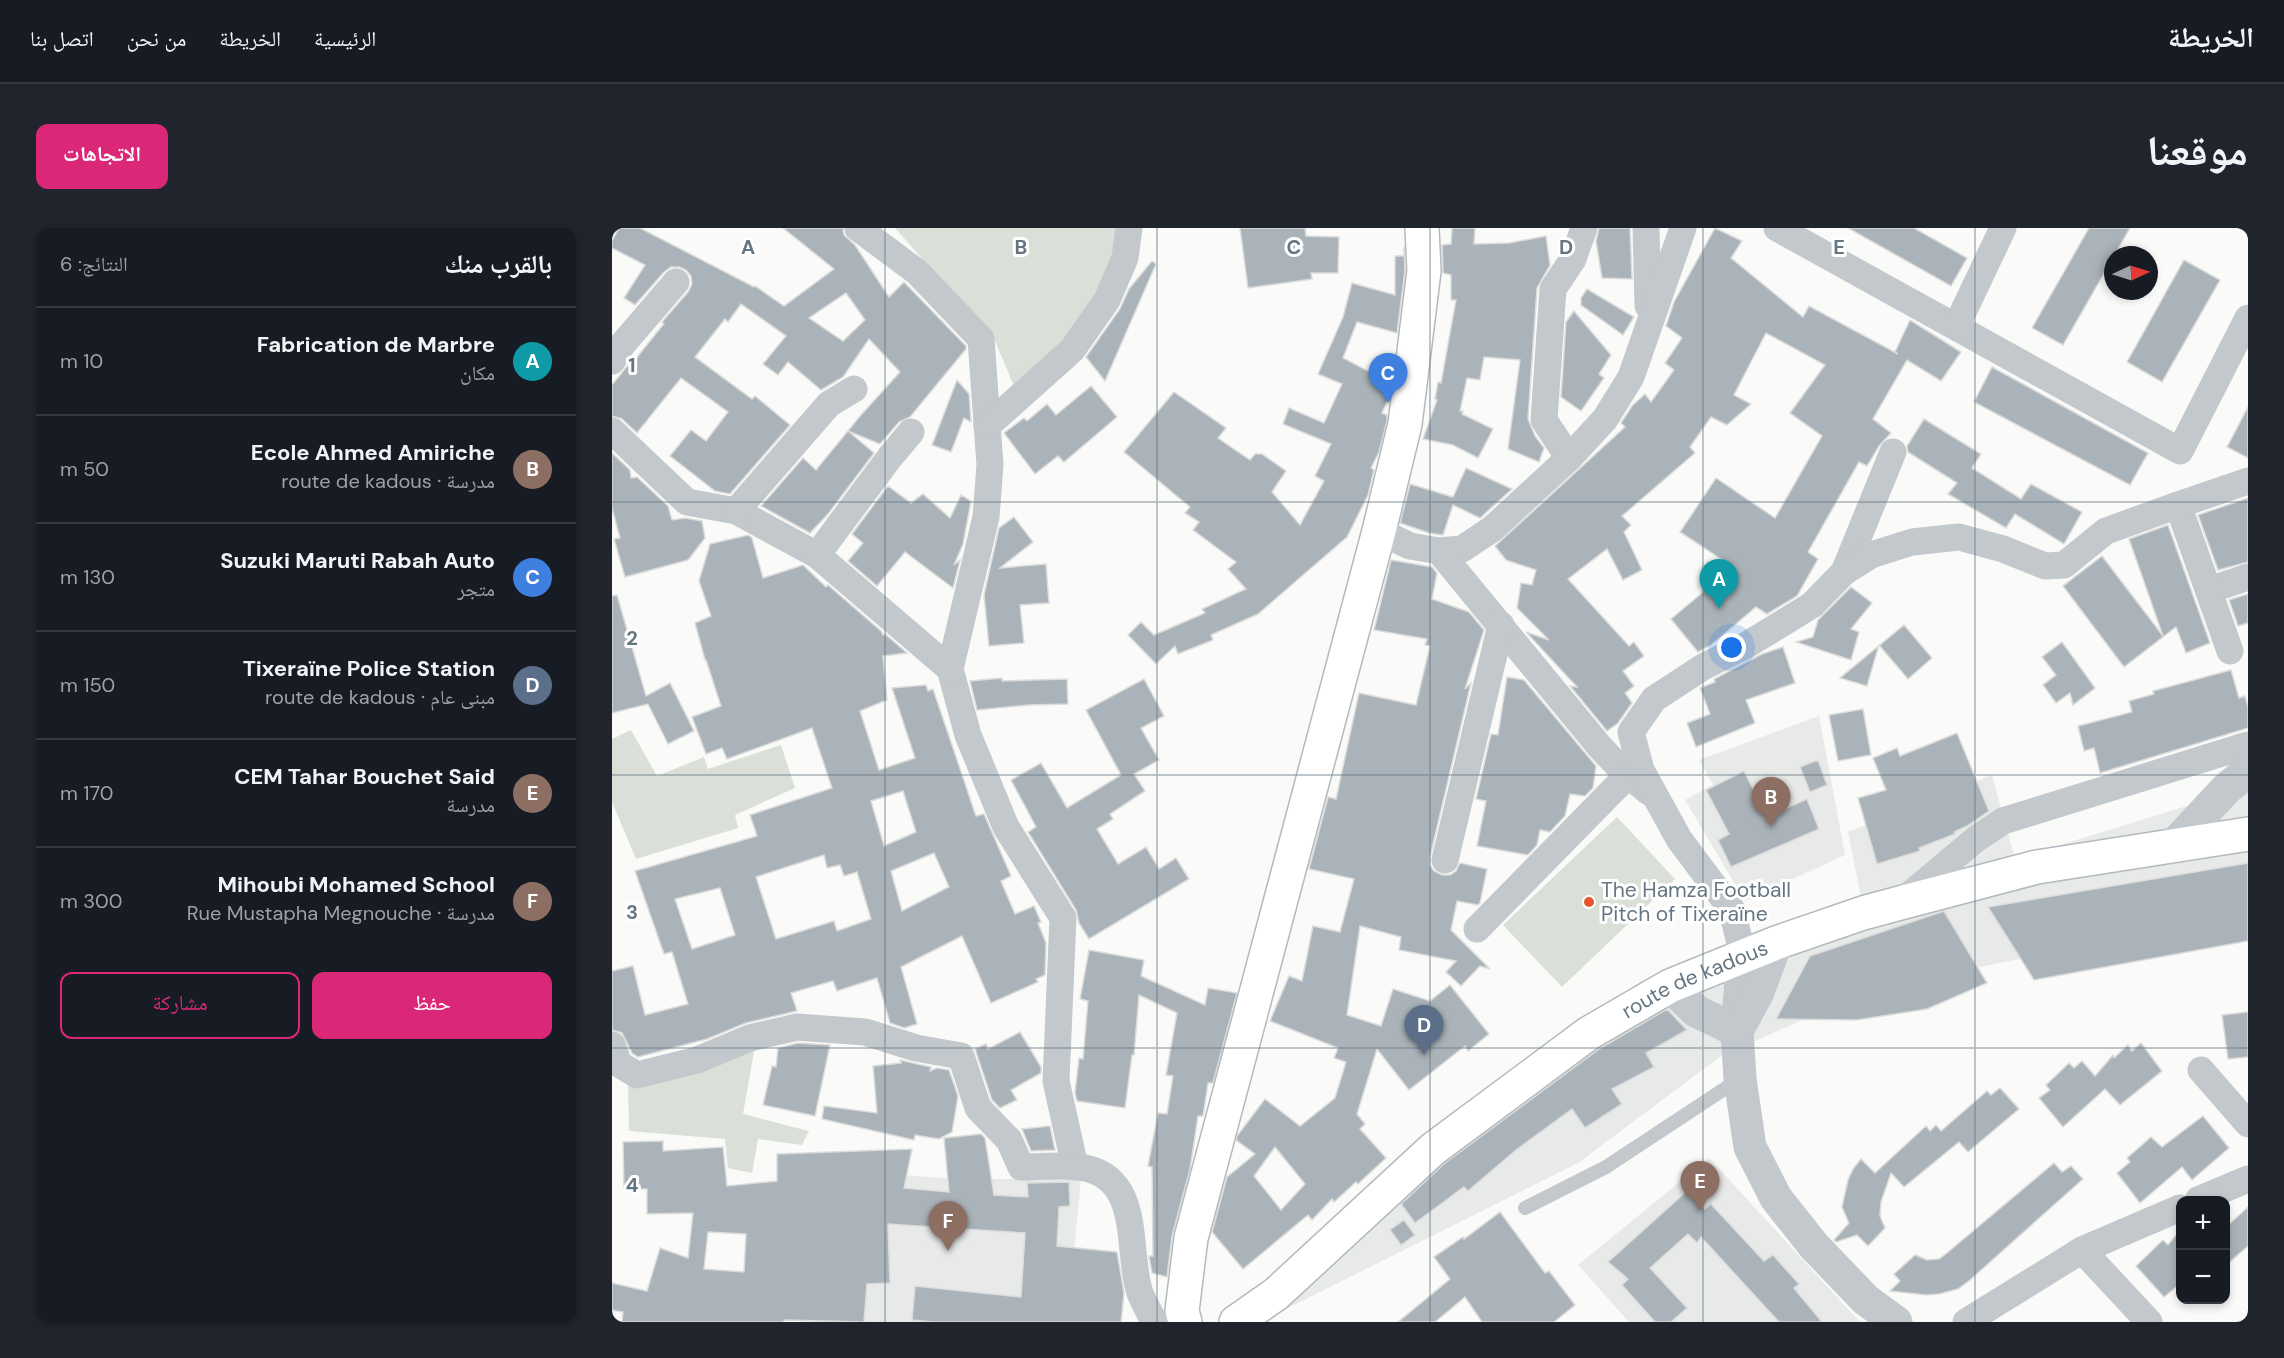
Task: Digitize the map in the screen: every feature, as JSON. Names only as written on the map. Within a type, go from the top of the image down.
[{"type":"main road","points":[[1185,1322],[1182,1311],[1191,1238],[1379,531],[1405,424],[1424,271],[1422,228]]},
{"type":"main road","name":"route de kadous","points":[[1236,1322],[1276,1294],[1433,1149],[1589,1033],[1670,986],[1776,943],[1863,913],[1900,903],[2037,867],[2248,834]]},
{"type":"street","points":[[858,228],[917,272],[981,339],[990,465],[986,516],[950,669],[968,735],[1006,827],[1063,918],[1056,1081],[1076,1167]]},
{"type":"street","points":[[987,426],[1072,350],[1107,300],[1125,258],[1130,228]]},
{"type":"street","points":[[1569,458],[1544,420],[1551,312],[1553,289],[1573,259],[1584,228]]},
{"type":"street","points":[[1646,228],[1648,325]]},
{"type":"street","points":[[1379,531],[1410,546],[1439,551],[1462,549],[1492,529],[1569,458],[1605,419],[1631,376],[1683,228]]},
{"type":"street","points":[[1777,228],[2180,451],[2248,318]]},
{"type":"street","points":[[1956,327],[2003,228]]},
{"type":"street","points":[[612,361],[622,345],[676,282]]},
{"type":"street","points":[[736,511],[829,404],[854,389]]},
{"type":"street","points":[[612,430],[687,502],[736,511],[817,555],[950,669]]},
{"type":"street","points":[[817,555],[911,432]]},
{"type":"street","points":[[1844,572],[1893,452]]},
{"type":"street","points":[[1896,1322],[1866,1300],[1814,1246],[1776,1198],[1750,1148],[1740,1079],[1737,1031],[1743,956],[1732,910],[1679,839],[1641,770],[1631,732],[1654,699],[1703,667],[1745,646],[1812,605],[1844,572],[1870,555],[1912,542],[1959,537],[2002,549],[2045,566],[2064,565],[2106,531],[2248,481]]},
{"type":"street","points":[[2178,505],[2230,651]]},
{"type":"street","points":[[1439,551],[1600,747],[1628,775],[1657,798]]},
{"type":"street","points":[[2209,591],[2248,577]]},
{"type":"street","points":[[1444,860],[1501,625]]},
{"type":"street","points":[[1900,903],[1976,839],[2003,821],[2248,745]]},
{"type":"street","points":[[2173,846],[2227,788],[2248,771]]},
{"type":"street","points":[[1477,929],[1628,775]]},
{"type":"street","points":[[1737,1031],[1758,992],[1776,943]]},
{"type":"street","points":[[1670,986],[1696,1011],[1737,1031]]},
{"type":"street","points":[[612,1045],[619,1064],[637,1075],[697,1060],[750,1038],[798,1027],[865,1032],[916,1048],[961,1056],[978,1108],[1009,1140],[1021,1167],[1085,1168],[1102,1174],[1117,1187],[1126,1203],[1140,1293],[1154,1322]]},
{"type":"street","points":[[2201,1070],[2248,1124]]},
{"type":"street","points":[[2208,1196],[2248,1179]]},
{"type":"street","points":[[1966,1322],[2082,1250],[2176,1210]]},
{"type":"street","points":[[2082,1250],[2149,1322]]},
{"type":"lane","points":[[1525,1208],[1606,1167],[1740,1079]]},
{"type":"shaded area","points":[[895,228],[1124,228],[1084,323],[1014,386],[995,341]]},
{"type":"shaded area","points":[[1819,716],[1845,855],[1745,901],[1685,800],[1713,785],[1699,760]]},
{"type":"shaded area","points":[[631,730],[657,776],[704,757],[708,769],[781,745],[795,788],[735,815],[738,828],[636,859],[612,802],[612,739]]},
{"type":"shaded area","points":[[1992,775],[2015,859],[2248,787],[2248,913],[1875,988],[1721,1056],[1578,1163],[1282,1311],[1264,1294],[1405,1151],[1641,981],[1754,936],[1862,902],[1848,832]]},
{"type":"shaded area","name":"The Hamza Football Pitch of Tixeraïne","points":[[1617,817],[1675,879],[1562,987],[1503,925]]},
{"type":"shaded area","points":[[755,1046],[743,1114],[809,1131],[802,1145],[758,1139],[752,1173],[728,1168],[725,1139],[629,1131],[628,1085]]},
{"type":"shaded area","points":[[1709,1158],[1860,1322],[1629,1322],[1578,1265]]},
{"type":"shaded area","points":[[834,1170],[957,1179],[1081,1179],[1067,1322],[813,1322]]},
{"type":"building","points":[[619,228],[640,228],[755,286],[784,306],[834,269],[783,228],[843,228],[844,235],[855,245],[889,297],[904,282],[966,346],[966,349],[910,417],[899,422],[880,444],[848,431],[874,453],[828,514],[810,533],[761,506],[803,458],[816,470],[861,415],[900,372],[869,339],[843,377],[821,390],[788,362],[778,375],[763,364],[786,336],[741,304],[728,322],[725,319],[695,357],[752,399],[755,396],[790,425],[730,494],[715,491],[670,456],[691,430],[706,441],[728,412],[681,378],[637,433],[622,419],[612,416],[612,385],[664,324],[662,322],[688,292],[692,284],[691,276],[686,270],[671,267],[635,305],[624,298],[645,265],[612,248],[612,241]],"holes":[[[846,293],[865,320],[843,341],[809,318]]]},
{"type":"building","points":[[1240,228],[1305,228],[1306,236],[1339,237],[1338,273],[1311,273],[1312,279],[1248,288]]},
{"type":"building","points":[[1452,228],[1475,228],[1474,244],[1509,243],[1546,236],[1550,265],[1537,288],[1528,419],[1535,436],[1544,448],[1539,462],[1508,449],[1520,360],[1484,357],[1480,380],[1467,378],[1460,411],[1493,429],[1478,458],[1453,445],[1423,439],[1437,400],[1435,399],[1438,382],[1441,383],[1456,300],[1451,300],[1451,275],[1443,273],[1442,245],[1451,244]]},
{"type":"building","points":[[1599,228],[1630,228],[1632,279],[1602,278],[1596,241]]},
{"type":"building","points":[[1715,228],[1742,241],[1731,258],[1803,317],[1809,306],[1898,354],[1895,352],[1910,320],[1961,352],[1941,381],[1907,360],[1873,419],[1891,433],[1879,446],[1867,466],[1859,462],[1808,552],[1818,559],[1797,596],[1767,614],[1756,607],[1711,645],[1698,652],[1671,619],[1733,567],[1680,532],[1716,478],[1775,518],[1822,436],[1790,413],[1825,365],[1766,333],[1734,395],[1751,404],[1727,425],[1711,417],[1690,447],[1695,453],[1622,516],[1631,525],[1624,532],[1642,570],[1623,580],[1607,549],[1568,579],[1629,646],[1634,642],[1644,656],[1623,671],[1634,686],[1625,693],[1632,703],[1618,723],[1607,731],[1570,686],[1577,687],[1526,632],[1549,640],[1517,608],[1521,583],[1532,585],[1536,570],[1506,560],[1495,546],[1625,427],[1621,423],[1632,406],[1645,394],[1651,402],[1674,370],[1665,363],[1682,338],[1666,326],[1674,302]]},
{"type":"building","points":[[1848,228],[1914,228],[1967,258],[1951,286]]},
{"type":"building","points":[[2089,228],[2130,228],[2120,246],[2104,246],[2104,273],[2063,345],[2032,328]]},
{"type":"building","points":[[1404,247],[1405,270],[1397,333],[1357,322],[1343,358],[1391,383],[1390,395],[1382,413],[1387,415],[1387,421],[1379,452],[1371,468],[1374,470],[1368,495],[1347,537],[1258,614],[1211,635],[1213,640],[1178,654],[1175,646],[1156,664],[1128,635],[1141,622],[1154,635],[1205,613],[1202,609],[1246,589],[1228,569],[1236,562],[1193,530],[1199,522],[1185,513],[1190,507],[1124,452],[1174,392],[1226,428],[1218,438],[1250,460],[1255,454],[1262,454],[1286,471],[1272,492],[1300,525],[1324,481],[1315,476],[1331,444],[1283,424],[1289,408],[1324,423],[1342,384],[1318,374],[1343,317],[1352,283],[1395,295],[1395,256],[1404,256]]},
{"type":"building","points":[[2184,260],[2220,280],[2162,382],[2127,362]]},
{"type":"building","points":[[1152,261],[1156,264],[1105,381],[1086,357],[1120,309],[1129,289]]},
{"type":"building","points":[[1587,289],[1634,317],[1623,335],[1581,305],[1581,298]]},
{"type":"building","points":[[1574,311],[1611,355],[1599,374],[1604,378],[1581,411],[1561,397],[1566,322]]},
{"type":"building","points":[[1992,367],[2148,453],[2130,485],[1974,402]]},
{"type":"building","points":[[957,380],[969,394],[971,422],[964,418],[951,452],[932,445]]},
{"type":"building","points":[[1091,386],[1117,417],[1064,462],[1058,456],[1035,474],[1004,433],[1024,418],[1027,421],[1047,404],[1056,415]]},
{"type":"building","points":[[2248,407],[2248,458],[2227,447]]},
{"type":"building","points":[[1924,419],[1981,454],[1972,468],[2021,499],[2031,484],[2082,512],[2064,544],[2015,514],[2006,528],[1948,494],[1957,483],[1908,452],[1907,446]]},
{"type":"building","points":[[612,453],[630,470],[631,478],[637,477],[668,506],[672,520],[685,518],[702,521],[705,538],[688,560],[625,577],[614,539],[620,538],[612,508]]},
{"type":"building","points":[[1466,468],[1512,489],[1480,518],[1453,505],[1443,535],[1429,533],[1400,523],[1410,484],[1453,497]]},
{"type":"building","points":[[888,486],[911,503],[923,494],[950,518],[961,495],[971,501],[963,544],[954,565],[960,560],[953,588],[905,552],[877,586],[848,561],[863,543],[852,534]]},
{"type":"building","points":[[2248,498],[2248,562],[2218,570],[2198,515]]},
{"type":"building","points":[[1014,517],[1033,542],[1000,568],[1046,564],[1049,603],[1020,605],[1024,643],[989,646],[984,595],[999,528]]},
{"type":"building","points":[[2168,525],[2210,643],[2186,653],[2176,627],[2124,667],[2063,586],[2102,556],[2163,636],[2129,539]]},
{"type":"building","points":[[748,535],[752,538],[763,578],[803,565],[826,587],[828,585],[883,635],[885,634],[907,653],[883,656],[887,700],[860,711],[879,770],[915,758],[892,688],[926,685],[928,691],[933,689],[976,816],[984,814],[1011,876],[1001,881],[1015,914],[1034,906],[1041,922],[1038,923],[1046,943],[1045,975],[1036,979],[1038,982],[991,1003],[962,936],[901,967],[917,1024],[904,1028],[890,1023],[877,978],[837,991],[833,981],[791,993],[797,1011],[746,1023],[707,1039],[638,1057],[632,1053],[622,1033],[612,1030],[612,971],[633,966],[645,1015],[688,1004],[672,952],[664,954],[635,871],[757,836],[750,815],[832,788],[812,728],[727,759],[722,748],[706,754],[692,717],[721,706],[695,623],[711,616],[699,581],[710,544]],"holes":[[[903,791],[916,832],[884,846],[871,801]],[[934,853],[949,887],[902,911],[891,871]],[[824,855],[827,868],[840,865],[844,876],[857,872],[871,919],[837,931],[834,921],[776,939],[756,877]],[[720,888],[735,935],[692,949],[675,899]]]},
{"type":"building","points":[[1391,560],[1432,567],[1437,573],[1432,599],[1469,612],[1484,630],[1465,689],[1471,683],[1430,865],[1434,871],[1442,875],[1450,875],[1456,871],[1460,863],[1487,869],[1480,903],[1478,905],[1457,901],[1451,930],[1490,969],[1480,966],[1461,986],[1446,972],[1456,961],[1399,950],[1401,937],[1360,926],[1347,1015],[1381,1026],[1393,989],[1430,1001],[1450,985],[1489,1034],[1468,1051],[1465,1046],[1409,1090],[1377,1049],[1357,1114],[1365,1124],[1360,1129],[1386,1158],[1358,1184],[1356,1182],[1334,1202],[1332,1199],[1312,1220],[1308,1215],[1243,1269],[1212,1232],[1227,1177],[1255,1154],[1236,1140],[1237,1136],[1265,1099],[1300,1126],[1335,1098],[1346,1062],[1334,1058],[1338,1048],[1270,1021],[1289,976],[1302,981],[1313,926],[1340,932],[1354,879],[1309,869],[1328,797],[1336,799],[1359,693],[1416,705],[1430,646],[1425,645],[1427,639],[1374,630]],"holes":[[[1275,1147],[1305,1184],[1281,1210],[1254,1176]]]},
{"type":"building","points":[[1851,587],[1872,603],[1851,629],[1859,632],[1851,660],[1796,642],[1813,637],[1818,620]]},
{"type":"building","points":[[2248,594],[2248,623],[2238,626],[2229,600]]},
{"type":"building","points":[[617,595],[646,696],[670,683],[694,731],[668,744],[648,704],[612,713],[612,596]]},
{"type":"building","points":[[1904,625],[1932,658],[1908,679],[1879,645]]},
{"type":"building","points":[[2062,642],[2095,688],[2073,705],[2070,693],[2056,703],[2043,685],[2056,675],[2042,657]]},
{"type":"building","points":[[1879,646],[1867,686],[1840,678]]},
{"type":"building","points":[[1783,647],[1795,683],[1746,700],[1755,723],[1696,747],[1687,723],[1710,714],[1700,688],[1715,682],[1714,679],[1762,654]]},
{"type":"building","points":[[2231,670],[2239,698],[2245,696],[2248,707],[2248,728],[2100,773],[2094,748],[2084,751],[2078,726],[2132,712],[2129,701],[2154,694],[2153,691]]},
{"type":"building","points":[[1507,677],[1524,680],[1596,766],[1593,788],[1585,796],[1570,794],[1565,816],[1550,832],[1540,830],[1537,845],[1528,855],[1477,846],[1486,801],[1476,799],[1491,734],[1498,735]]},
{"type":"building","points":[[1002,678],[1002,681],[1067,679],[1068,704],[977,710],[970,681]]},
{"type":"building","points":[[1144,679],[1164,716],[1141,728],[1159,760],[1134,774],[1145,791],[1110,814],[1113,819],[1097,829],[1118,864],[1146,847],[1159,869],[1176,858],[1189,879],[1089,939],[1079,923],[1076,910],[1028,832],[1036,827],[1011,780],[1041,763],[1067,808],[1121,775],[1086,710]]},
{"type":"building","points":[[1863,709],[1871,755],[1838,761],[1829,715]]},
{"type":"building","points":[[1957,733],[1989,811],[1954,832],[1955,834],[1919,848],[1920,851],[1877,864],[1858,798],[1886,790],[1873,758],[1897,748],[1900,756]]},
{"type":"building","points":[[1818,760],[1827,785],[1810,792],[1800,767]]},
{"type":"building","points":[[1744,771],[1767,817],[1807,799],[1819,829],[1731,867],[1718,840],[1729,834],[1706,790]]},
{"type":"building","points":[[2248,863],[2248,941],[2034,980],[1988,907]]},
{"type":"building","points":[[1944,911],[1987,983],[1927,1009],[1857,1020],[1776,1019],[1810,956]]},
{"type":"building","points":[[1089,950],[1144,960],[1141,976],[1205,1005],[1208,988],[1237,993],[1213,1083],[1208,1083],[1203,1116],[1198,1116],[1190,1169],[1172,1236],[1167,1277],[1152,1273],[1149,1256],[1153,1256],[1152,1167],[1148,1166],[1158,1113],[1167,1114],[1173,1076],[1166,1075],[1177,1013],[1139,995],[1134,1055],[1132,1055],[1125,1108],[1077,1101],[1075,1093],[1079,1058],[1083,1059],[1088,1001],[1080,999]]},
{"type":"building","points":[[1667,1009],[1687,1030],[1646,1053],[1654,1067],[1612,1089],[1622,1104],[1585,1128],[1572,1109],[1516,1150],[1468,1191],[1464,1187],[1415,1223],[1401,1204],[1445,1163],[1599,1049]]},
{"type":"building","points":[[2248,1012],[2248,1057],[2228,1059],[2222,1015]]},
{"type":"building","points":[[1020,1032],[1041,1067],[1041,1073],[1011,1090],[1017,1100],[1000,1108],[992,1100],[975,1049],[986,1044],[988,1049]]},
{"type":"building","points":[[798,1043],[830,1045],[815,1116],[763,1105],[772,1066],[776,1067],[778,1048]]},
{"type":"building","points":[[2141,1043],[2162,1071],[2120,1105],[2105,1089],[2063,1127],[2039,1098],[2050,1090],[2046,1085],[2069,1063],[2074,1068],[2082,1061],[2095,1076],[2113,1055],[2114,1058],[2128,1045],[2132,1051]]},
{"type":"building","points":[[900,1060],[931,1067],[930,1071],[937,1068],[949,1070],[958,1096],[952,1132],[939,1139],[915,1135],[914,1140],[822,1119],[824,1106],[877,1113],[873,1066],[901,1063]]},
{"type":"building","points":[[2000,1088],[2019,1109],[1968,1152],[1959,1142],[1904,1187],[1891,1173],[1881,1202],[1880,1216],[1885,1228],[1868,1246],[1857,1235],[1836,1242],[1834,1240],[1849,1223],[1842,1207],[1848,1180],[1861,1159],[1875,1173],[1926,1126],[1930,1131],[1936,1125],[1941,1131],[1987,1091],[1991,1095]]},
{"type":"building","points":[[2203,1116],[2229,1148],[2192,1180],[2182,1167],[2140,1203],[2117,1173],[2130,1162],[2127,1158],[2151,1137],[2162,1147]]},
{"type":"building","points":[[1050,1126],[1055,1150],[1031,1151],[1022,1129]]},
{"type":"building","points":[[981,1134],[985,1138],[994,1195],[1028,1197],[1027,1183],[1069,1182],[1070,1206],[1059,1207],[1057,1246],[1117,1252],[1124,1293],[1121,1322],[932,1322],[912,1320],[915,1286],[1021,1297],[1025,1233],[888,1224],[890,1283],[867,1284],[864,1322],[784,1320],[784,1322],[622,1322],[623,1312],[612,1310],[612,1283],[647,1291],[660,1248],[688,1258],[693,1213],[647,1214],[647,1189],[624,1189],[623,1142],[663,1141],[663,1151],[723,1147],[727,1186],[777,1181],[777,1154],[912,1149],[904,1188],[949,1192],[944,1138]],"holes":[[[708,1232],[746,1234],[744,1272],[704,1269]]]},
{"type":"building","points":[[2054,1163],[2062,1172],[2071,1166],[2083,1179],[1970,1280],[1958,1289],[1939,1294],[1890,1291],[1900,1281],[1894,1274],[1915,1255],[1927,1260],[1939,1259]]},
{"type":"building","points":[[1688,1190],[1705,1209],[1711,1204],[1764,1261],[1773,1255],[1799,1284],[1794,1288],[1822,1322],[1779,1322],[1701,1237],[1697,1243],[1688,1234],[1650,1268],[1687,1308],[1671,1322],[1655,1322],[1622,1285],[1628,1279],[1608,1262]]},
{"type":"building","points":[[2248,1207],[2248,1246],[2230,1262],[2230,1250],[2230,1223]]},
{"type":"building","points":[[1500,1212],[1545,1273],[1549,1271],[1575,1305],[1554,1322],[1482,1322],[1465,1297],[1435,1322],[1398,1322],[1450,1279],[1434,1257],[1463,1237],[1464,1239]]},
{"type":"building","points":[[1404,1220],[1415,1235],[1401,1245],[1390,1230]]},
{"type":"building","points":[[2176,1235],[2176,1287],[2164,1297],[2136,1266],[2163,1240],[2168,1245]]},
{"type":"place","name":"Suzuki Maruti Rabah Auto","points":[[1388,403]]},
{"type":"place","name":"Fabrication de Marbre","points":[[1719,609]]},
{"type":"place","name":"Ecole Ahmed Amiriche","points":[[1771,827]]},
{"type":"place","name":"The Hamza Football Pitch of Tixeraïne","points":[[1589,902]]},
{"type":"place","name":"Tixeraïne Police Station","points":[[1424,1055]]},
{"type":"place","name":"CEM Tahar Bouchet Said","points":[[1700,1211]]},
{"type":"place","name":"Mihoubi Mohamed School","points":[[948,1251]]}]
